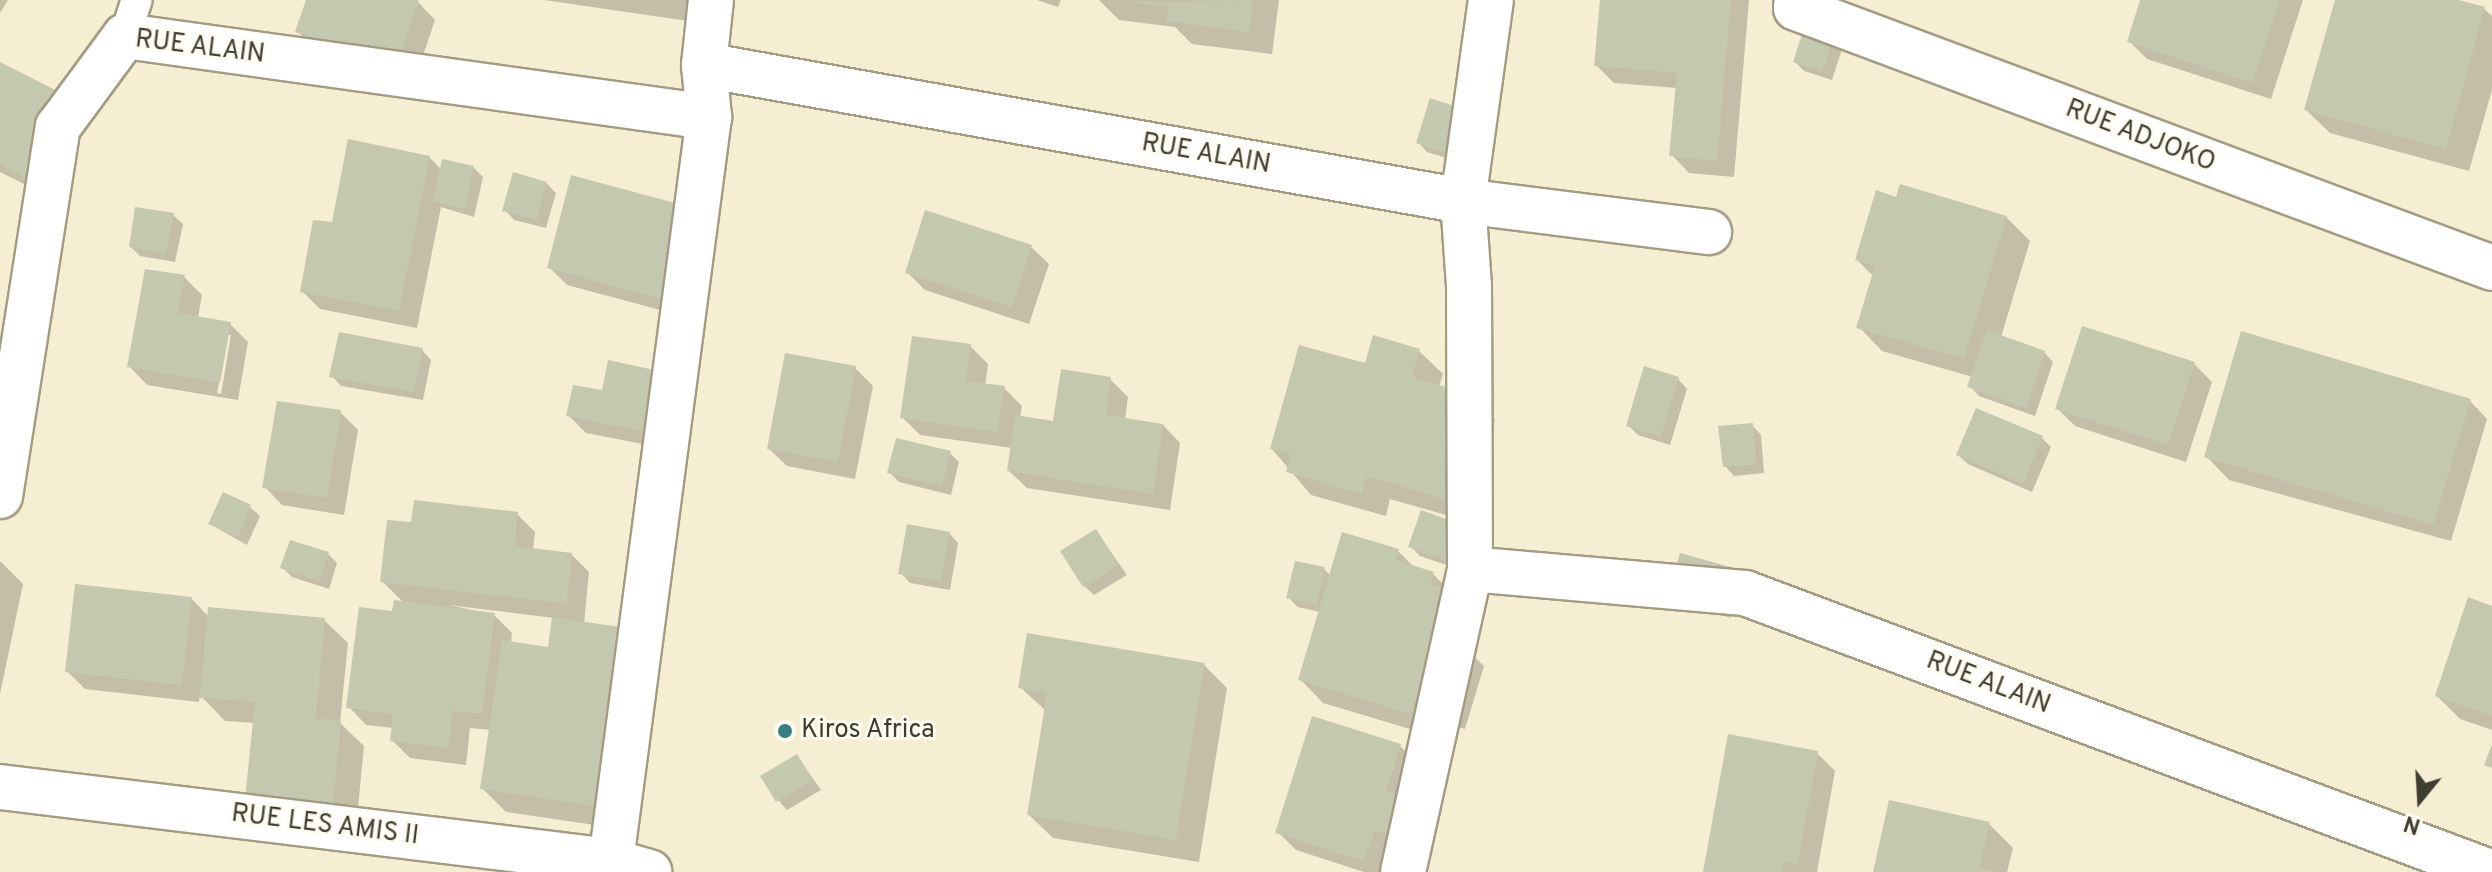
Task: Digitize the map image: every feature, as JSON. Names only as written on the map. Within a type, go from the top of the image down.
[{"type":"street","points":[[630,866],[709,117],[704,65],[711,0]]},
{"type":"street","points":[[1403,872],[1470,569],[1469,286],[1463,201],[1491,0]]},
{"type":"street","name":"RUE ADJOKO","points":[[1797,0],[1796,8],[2492,268]]},
{"type":"street","name":"RUE ALAIN","points":[[0,496],[58,127],[131,18],[709,117]]},
{"type":"street","name":"RUE ALAIN","points":[[704,65],[1463,201],[1709,232]]},
{"type":"street","name":"RUE ALAIN","points":[[1470,569],[1745,593],[2490,872]]},
{"type":"street","name":"RUE LES AMIS II","points":[[0,787],[630,866]]},
{"type":"building","points":[[306,0],[419,1],[396,66],[295,32]]},
{"type":"building","points":[[1253,0],[1249,32],[1166,21],[1169,7],[1130,2]]},
{"type":"building","points":[[1600,0],[1731,0],[1717,161],[1669,156],[1677,73],[1594,66]]},
{"type":"building","points":[[2140,0],[2280,0],[2253,83],[2127,42]]},
{"type":"building","points":[[2335,0],[2459,0],[2485,7],[2446,149],[2304,110]]},
{"type":"building","points":[[1805,25],[1835,35],[1822,72],[1793,62]]},
{"type":"building","points":[[0,62],[71,98],[29,180],[0,165]]},
{"type":"building","points":[[1430,98],[1464,109],[1450,154],[1416,143]]},
{"type":"building","points":[[348,139],[430,156],[399,311],[300,292],[313,220],[332,222]]},
{"type":"building","points":[[442,159],[474,166],[465,209],[433,201]]},
{"type":"building","points":[[513,172],[547,182],[537,220],[502,211]]},
{"type":"building","points":[[571,175],[686,206],[661,299],[547,268]]},
{"type":"building","points":[[1900,184],[2007,216],[1964,359],[1856,328],[1875,266],[1855,260],[1876,190],[1896,197]]},
{"type":"building","points":[[135,207],[174,213],[166,254],[129,247]]},
{"type":"building","points":[[925,210],[1032,245],[1012,307],[905,273]]},
{"type":"building","points":[[145,269],[185,275],[178,313],[231,322],[220,383],[127,367]]},
{"type":"building","points":[[2082,326],[2195,362],[2168,445],[2055,409]]},
{"type":"building","points":[[1987,330],[2045,351],[2026,408],[1967,387]]},
{"type":"building","points":[[2241,331],[2471,399],[2433,525],[2204,457]]},
{"type":"building","points":[[339,332],[423,348],[414,392],[329,377]]},
{"type":"building","points":[[1373,335],[1420,349],[1412,377],[1473,395],[1443,499],[1367,476],[1362,494],[1286,472],[1291,455],[1270,449],[1299,345],[1365,363]]},
{"type":"building","points":[[912,336],[971,344],[966,381],[1005,386],[997,432],[900,418]]},
{"type":"building","points":[[785,353],[856,366],[838,462],[767,449]]},
{"type":"building","points":[[608,360],[673,374],[661,435],[566,416],[573,385],[602,390]]},
{"type":"building","points":[[1644,366],[1679,377],[1661,437],[1626,426]]},
{"type":"building","points":[[1061,369],[1111,377],[1106,415],[1163,424],[1153,494],[1007,471],[1015,415],[1053,421]]},
{"type":"building","points":[[277,401],[341,410],[327,498],[262,488]]},
{"type":"building","points":[[1976,408],[2043,436],[2023,484],[1956,455]]},
{"type":"building","points":[[1753,423],[1756,465],[1723,467],[1718,426]]},
{"type":"building","points":[[896,438],[951,451],[942,486],[887,473]]},
{"type":"building","points":[[223,492],[251,505],[238,537],[208,524]]},
{"type":"building","points":[[414,500],[518,512],[515,546],[572,553],[567,604],[380,582],[387,520],[411,522]]},
{"type":"building","points":[[1421,510],[1479,531],[1466,567],[1408,547]]},
{"type":"building","points":[[907,524],[950,532],[941,581],[898,574]]},
{"type":"building","points":[[1096,529],[1119,565],[1083,587],[1060,551]]},
{"type":"building","points":[[1342,532],[1399,549],[1396,560],[1434,572],[1430,585],[1452,591],[1427,719],[1298,680]]},
{"type":"building","points":[[290,540],[329,552],[319,581],[280,568]]},
{"type":"building","points":[[1680,553],[1734,568],[1721,610],[1668,594]]},
{"type":"building","points":[[1295,561],[1325,567],[1317,605],[1286,598]]},
{"type":"building","points":[[75,584],[192,597],[182,685],[65,672]]},
{"type":"building","points":[[2468,597],[2492,606],[2492,716],[2435,696]]},
{"type":"building","points":[[394,600],[495,613],[482,714],[453,711],[448,748],[390,741],[393,714],[346,708],[359,607],[392,611]]},
{"type":"building","points":[[208,607],[325,618],[316,718],[341,721],[331,826],[243,818],[255,702],[200,698]]},
{"type":"building","points":[[552,617],[640,630],[613,809],[480,789],[502,640],[548,647]]},
{"type":"building","points":[[1027,633],[1205,663],[1176,840],[1027,815],[1047,693],[1018,688]]},
{"type":"building","points":[[1312,716],[1401,744],[1386,791],[1407,797],[1394,836],[1375,830],[1364,861],[1275,833]]},
{"type":"building","points":[[1728,734],[1818,751],[1798,865],[1784,862],[1782,872],[1703,872]]},
{"type":"building","points":[[2492,744],[2492,768],[2484,765]]},
{"type":"building","points":[[797,754],[813,780],[776,802],[760,776]]},
{"type":"building","points":[[1889,800],[1990,822],[1980,867],[1994,872],[1873,872]]},
{"type":"place","name":"Kiros Africa","points":[[785,731]]}]
